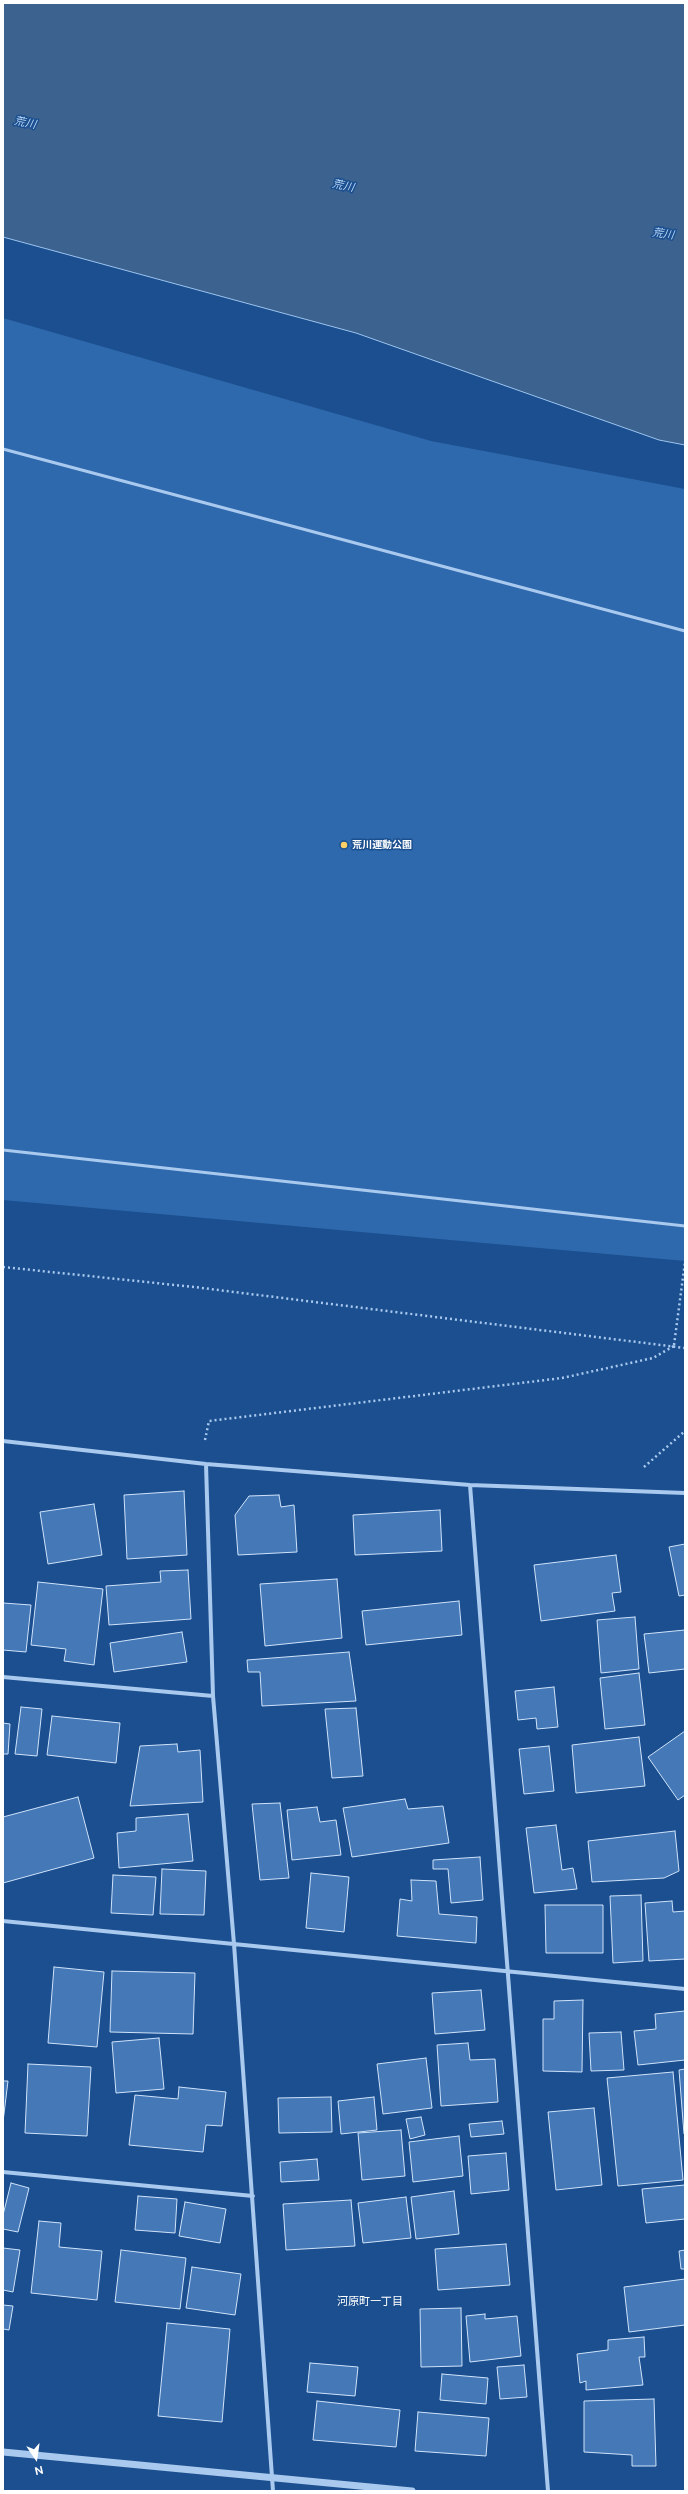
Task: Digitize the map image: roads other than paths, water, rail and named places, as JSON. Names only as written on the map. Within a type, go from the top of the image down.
[{"type":"street","points":[[3,1441],[206,1464],[470,1485],[685,1493]]},
{"type":"street","points":[[206,1464],[213,1696],[234,1944],[273,2491]]},
{"type":"street","points":[[470,1485],[548,2491]]},
{"type":"street","points":[[3,1677],[213,1696]]},
{"type":"street","points":[[3,1921],[508,1973],[685,1989]]},
{"type":"street","points":[[3,2172],[253,2196]]},
{"type":"street","points":[[3,2452],[412,2491]]},
{"type":"lane","points":[[3,449],[685,631]]},
{"type":"lane","points":[[3,1150],[685,1226]]},
{"type":"water","name":"荒川","points":[[3,3],[685,3],[685,445],[659,440],[356,333],[3,237]]},
{"type":"place","name":"荒川運動公園","points":[[344,845]]},
{"type":"district","name":"河原町一丁目","points":[[370,2302]]}]
